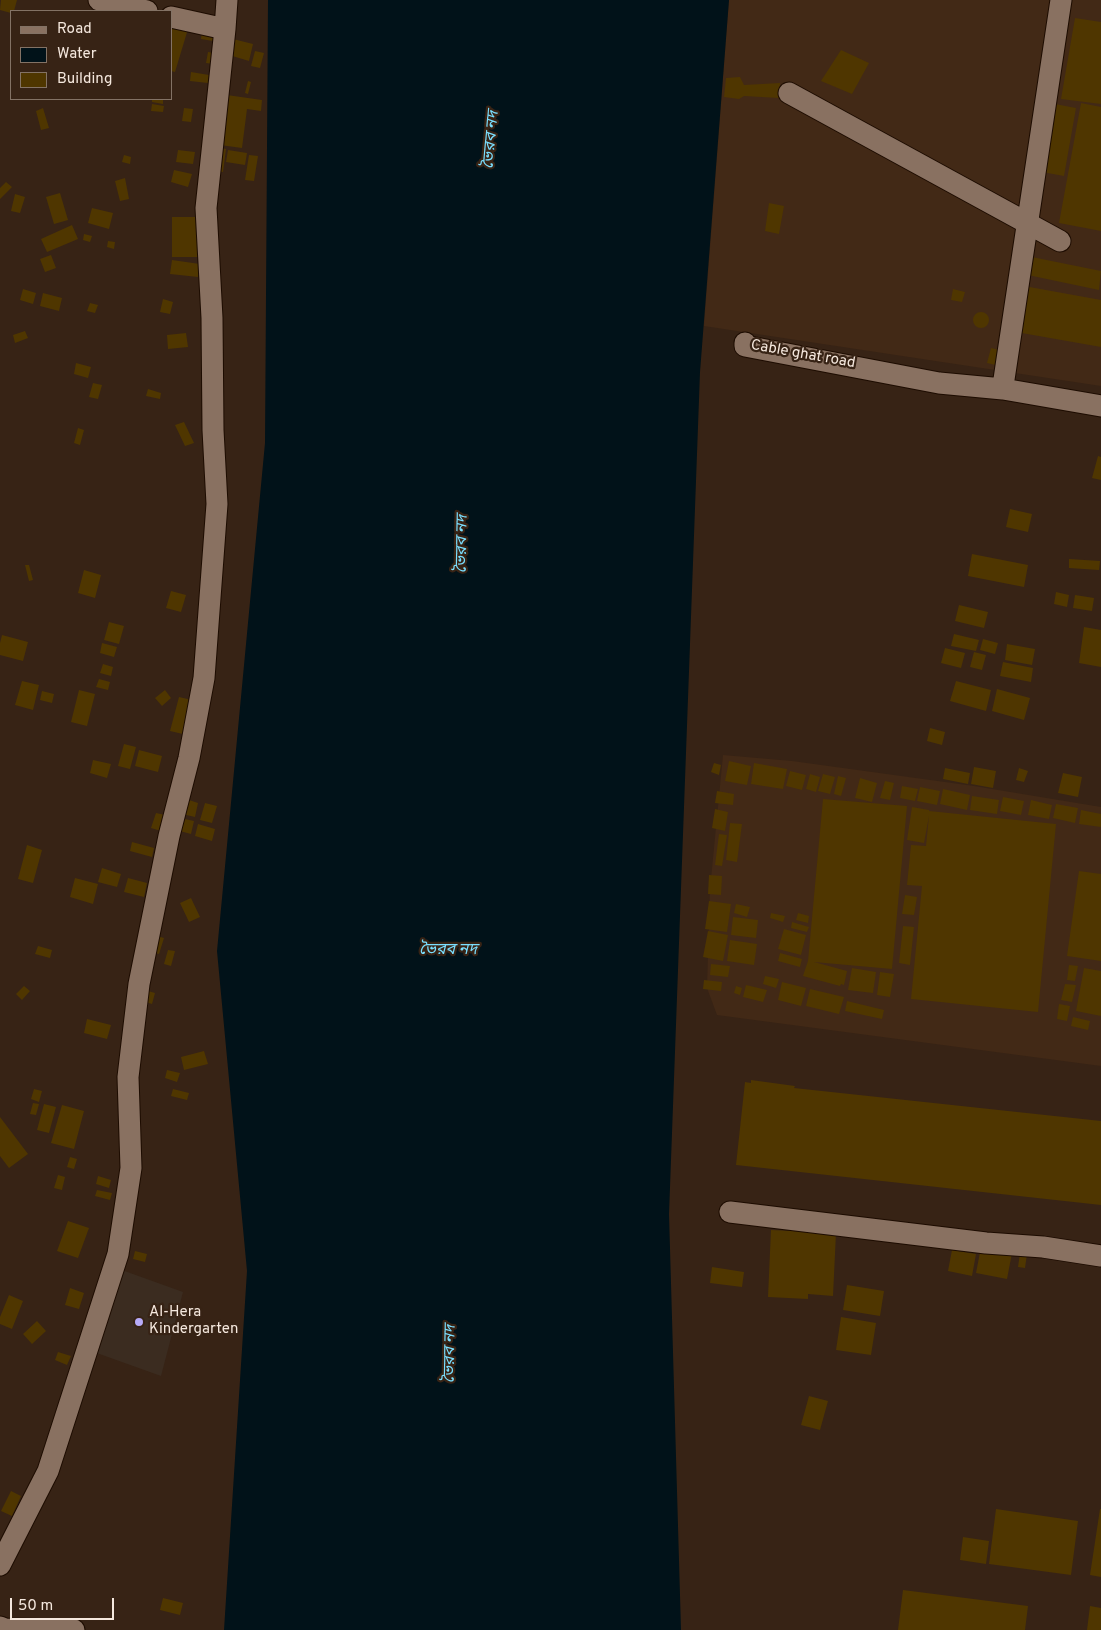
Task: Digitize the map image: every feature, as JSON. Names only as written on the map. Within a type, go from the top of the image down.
[{"type":"street","points":[[100,0],[143,10]]},
{"type":"street","points":[[0,1565],[48,1471],[118,1254],[130,1168],[128,1077],[139,984],[169,836],[189,758],[204,678],[216,504],[212,318],[206,208],[227,0]]},
{"type":"street","points":[[1003,386],[1061,0]]},
{"type":"street","points":[[172,17],[225,29]]},
{"type":"street","points":[[789,93],[1060,241]]},
{"type":"street","name":"Cable ghat road","points":[[745,343],[938,380],[1003,386],[1101,404],[1003,389],[939,383],[745,346],[745,343]]},
{"type":"street","points":[[730,1212],[986,1243],[1043,1247],[1101,1256]]},
{"type":"street","points":[[0,1627],[4,1629],[74,1630]]},
{"type":"shaded area","points":[[729,0],[1101,0],[1101,386],[704,326]]},
{"type":"shaded area","points":[[723,755],[792,761],[974,786],[1101,807],[1101,1066],[717,1015],[707,988],[710,889]]},
{"type":"shaded area","name":"Al-Hera Kindergarten","points":[[119,1269],[183,1292],[161,1376],[94,1352]]},
{"type":"water","name":"ভৈরব নদ","points":[[268,0],[729,0],[700,372],[669,1214],[681,1630],[224,1630],[247,1271],[217,951],[265,443]]},
{"type":"building","points":[[1,0],[17,0],[14,10],[10,10],[10,13],[0,10]]},
{"type":"building","points":[[1075,18],[1101,22],[1101,104],[1061,99]]},
{"type":"building","points":[[172,24],[188,29],[175,72],[172,71]]},
{"type":"building","points":[[202,30],[220,33],[219,42],[201,39]]},
{"type":"building","points":[[233,39],[253,44],[249,61],[229,55]]},
{"type":"building","points":[[841,50],[869,63],[852,94],[821,81]]},
{"type":"building","points":[[255,51],[264,53],[260,68],[251,66]]},
{"type":"building","points":[[208,52],[215,53],[213,64],[206,63]]},
{"type":"building","points":[[191,72],[209,75],[208,83],[190,81]]},
{"type":"building","points":[[740,77],[744,85],[780,83],[779,98],[744,96],[739,99],[724,97],[726,78]]},
{"type":"building","points":[[248,81],[251,82],[248,94],[245,93]]},
{"type":"building","points":[[227,95],[262,100],[261,111],[247,109],[242,148],[220,145]]},
{"type":"building","points":[[152,100],[163,100],[163,104],[152,102]]},
{"type":"building","points":[[1081,103],[1101,107],[1101,231],[1059,223]]},
{"type":"building","points":[[152,104],[164,106],[163,112],[151,111]]},
{"type":"building","points":[[1055,104],[1076,108],[1064,176],[1042,172]]},
{"type":"building","points":[[43,108],[49,128],[41,130],[36,111]]},
{"type":"building","points":[[184,108],[193,109],[191,122],[182,121]]},
{"type":"building","points":[[217,147],[226,149],[223,172],[214,171]]},
{"type":"building","points":[[178,150],[195,152],[193,164],[176,162]]},
{"type":"building","points":[[228,150],[247,153],[245,165],[226,162]]},
{"type":"building","points":[[124,155],[131,157],[130,164],[122,162]]},
{"type":"building","points":[[249,155],[258,156],[254,181],[245,180]]},
{"type":"building","points":[[174,170],[192,174],[188,187],[171,182]]},
{"type":"building","points":[[125,178],[129,199],[120,201],[115,181]]},
{"type":"building","points":[[6,182],[12,187],[0,199],[0,188]]},
{"type":"building","points":[[60,193],[68,220],[54,224],[46,197]]},
{"type":"building","points":[[15,194],[25,197],[20,213],[11,211]]},
{"type":"building","points":[[769,203],[784,206],[779,234],[765,231]]},
{"type":"building","points":[[92,208],[113,213],[109,229],[88,223]]},
{"type":"building","points":[[172,217],[199,217],[199,257],[172,257]]},
{"type":"building","points":[[72,225],[78,239],[47,252],[41,239]]},
{"type":"building","points":[[84,234],[92,236],[90,242],[83,240]]},
{"type":"building","points":[[108,241],[115,242],[114,249],[107,247]]},
{"type":"building","points":[[51,255],[56,268],[45,272],[40,259]]},
{"type":"building","points":[[1027,256],[1101,271],[1099,290],[1023,274]]},
{"type":"building","points":[[172,260],[200,264],[198,277],[170,274]]},
{"type":"building","points":[[1024,286],[1101,300],[1101,347],[1016,332]]},
{"type":"building","points":[[23,289],[36,293],[33,304],[20,300]]},
{"type":"building","points":[[953,289],[965,292],[962,302],[951,300]]},
{"type":"building","points":[[43,293],[62,298],[59,311],[40,306]]},
{"type":"building","points":[[163,299],[173,302],[170,314],[160,312]]},
{"type":"building","points":[[90,303],[98,305],[95,313],[87,311]]},
{"type":"building","points":[[981,312],[987,314],[989,320],[987,326],[981,328],[975,326],[973,320],[975,314]]},
{"type":"building","points":[[25,331],[28,338],[15,343],[13,335]]},
{"type":"building","points":[[186,333],[188,347],[168,349],[167,335]]},
{"type":"building","points":[[991,348],[1004,351],[1000,366],[987,363]]},
{"type":"building","points":[[76,363],[91,367],[88,378],[74,374]]},
{"type":"building","points":[[93,383],[102,385],[98,399],[89,397]]},
{"type":"building","points":[[148,389],[161,393],[160,399],[146,396]]},
{"type":"building","points":[[184,422],[194,443],[185,446],[175,425]]},
{"type":"building","points":[[78,428],[84,430],[80,445],[74,443]]},
{"type":"building","points":[[1098,456],[1101,457],[1101,480],[1092,478]]},
{"type":"building","points":[[1010,509],[1032,514],[1028,532],[1006,527]]},
{"type":"building","points":[[972,554],[1028,565],[1024,587],[968,576]]},
{"type":"building","points":[[1069,559],[1100,561],[1099,570],[1069,568]]},
{"type":"building","points":[[25,565],[29,565],[33,580],[29,581]]},
{"type":"building","points":[[84,570],[101,575],[95,598],[78,593]]},
{"type":"building","points":[[171,591],[186,595],[181,612],[166,608]]},
{"type":"building","points":[[1056,592],[1069,595],[1067,607],[1054,604]]},
{"type":"building","points":[[1075,595],[1094,598],[1092,611],[1073,608]]},
{"type":"building","points":[[959,605],[988,612],[984,628],[955,621]]},
{"type":"building","points":[[109,622],[124,626],[119,644],[104,640]]},
{"type":"building","points":[[1084,627],[1101,630],[1101,667],[1079,663]]},
{"type":"building","points":[[954,634],[979,640],[976,651],[951,646]]},
{"type":"building","points":[[2,635],[28,642],[23,661],[0,655]]},
{"type":"building","points":[[983,639],[998,643],[995,654],[980,650]]},
{"type":"building","points":[[102,643],[117,647],[114,657],[100,653]]},
{"type":"building","points":[[1007,644],[1035,649],[1032,665],[1005,660]]},
{"type":"building","points":[[945,648],[965,653],[961,668],[941,663]]},
{"type":"building","points":[[974,652],[986,655],[982,670],[970,667]]},
{"type":"building","points":[[1003,662],[1033,668],[1031,682],[1000,676]]},
{"type":"building","points":[[103,664],[113,667],[111,676],[100,673]]},
{"type":"building","points":[[99,679],[110,682],[108,690],[96,687]]},
{"type":"building","points":[[22,681],[39,685],[33,710],[15,705]]},
{"type":"building","points":[[956,681],[991,690],[986,711],[950,701]]},
{"type":"building","points":[[997,689],[1030,698],[1024,720],[992,711]]},
{"type":"building","points":[[79,690],[95,694],[87,726],[71,722]]},
{"type":"building","points":[[165,690],[171,698],[162,706],[155,698]]},
{"type":"building","points":[[42,691],[54,694],[52,703],[40,700]]},
{"type":"building","points":[[179,697],[196,701],[187,735],[170,731]]},
{"type":"building","points":[[930,728],[945,732],[942,745],[927,741]]},
{"type":"building","points":[[124,744],[136,747],[130,769],[118,766]]},
{"type":"building","points":[[139,750],[162,756],[158,772],[135,766]]},
{"type":"building","points":[[93,760],[111,764],[107,778],[90,773]]},
{"type":"building","points":[[729,761],[751,766],[747,785],[725,781]]},
{"type":"building","points":[[714,763],[721,765],[719,775],[711,772]]},
{"type":"building","points":[[754,763],[787,769],[783,789],[751,784]]},
{"type":"building","points":[[974,767],[996,771],[993,788],[971,784]]},
{"type":"building","points":[[945,768],[970,773],[968,784],[943,779]]},
{"type":"building","points":[[1019,768],[1028,771],[1024,782],[1016,780]]},
{"type":"building","points":[[790,771],[806,775],[802,790],[786,786]]},
{"type":"building","points":[[1063,773],[1082,777],[1078,797],[1058,793]]},
{"type":"building","points":[[810,774],[820,777],[816,792],[806,789]]},
{"type":"building","points":[[823,774],[835,777],[830,794],[818,791]]},
{"type":"building","points":[[838,776],[846,778],[841,796],[834,794]]},
{"type":"building","points":[[860,778],[877,783],[872,802],[855,798]]},
{"type":"building","points":[[885,781],[894,783],[890,800],[880,798]]},
{"type":"building","points":[[902,786],[918,789],[915,801],[900,798]]},
{"type":"building","points":[[920,787],[940,791],[937,805],[917,801]]},
{"type":"building","points":[[943,789],[970,795],[967,810],[940,804]]},
{"type":"building","points":[[717,791],[734,794],[733,805],[715,803]]},
{"type":"building","points":[[972,796],[999,800],[997,814],[970,810]]},
{"type":"building","points":[[1003,797],[1024,801],[1021,815],[1000,811]]},
{"type":"building","points":[[186,799],[198,803],[195,817],[182,814]]},
{"type":"building","points":[[823,799],[907,806],[892,969],[814,962],[847,971],[844,985],[841,984],[840,986],[803,976],[808,961]]},
{"type":"building","points":[[1031,800],[1052,805],[1049,819],[1028,815]]},
{"type":"building","points":[[205,803],[217,806],[212,823],[200,820]]},
{"type":"building","points":[[1056,804],[1078,808],[1075,823],[1053,818]]},
{"type":"building","points":[[912,807],[929,811],[1056,824],[1038,1012],[911,999],[922,886],[907,885],[911,845],[926,846],[929,816],[924,843],[907,840]]},
{"type":"building","points":[[715,809],[728,812],[725,831],[712,828]]},
{"type":"building","points":[[1081,810],[1101,814],[1101,827],[1079,824]]},
{"type":"building","points":[[156,813],[165,815],[161,831],[151,828]]},
{"type":"building","points":[[180,818],[194,821],[191,834],[176,830]]},
{"type":"building","points":[[730,823],[742,824],[737,862],[726,860]]},
{"type":"building","points":[[198,824],[215,829],[212,841],[195,836]]},
{"type":"building","points":[[719,834],[727,835],[722,866],[715,865]]},
{"type":"building","points":[[132,842],[154,848],[152,857],[130,851]]},
{"type":"building","points":[[27,845],[42,850],[33,883],[18,879]]},
{"type":"building","points":[[102,868],[121,874],[117,887],[98,882]]},
{"type":"building","points":[[1079,871],[1101,874],[1101,961],[1067,956]]},
{"type":"building","points":[[709,875],[722,876],[721,895],[708,894]]},
{"type":"building","points":[[75,878],[98,884],[93,904],[70,897]]},
{"type":"building","points":[[128,878],[147,883],[144,897],[124,892]]},
{"type":"building","points":[[905,895],[917,897],[914,915],[902,914]]},
{"type":"building","points":[[191,898],[200,917],[189,922],[180,903]]},
{"type":"building","points":[[709,901],[731,904],[727,932],[705,929]]},
{"type":"building","points":[[736,904],[750,907],[747,917],[734,913]]},
{"type":"building","points":[[771,913],[785,916],[783,922],[770,918]]},
{"type":"building","points":[[798,913],[809,916],[808,923],[796,920]]},
{"type":"building","points":[[733,917],[758,920],[756,938],[731,935]]},
{"type":"building","points":[[792,922],[809,927],[807,932],[791,928]]},
{"type":"building","points":[[903,926],[914,927],[910,965],[899,963]]},
{"type":"building","points":[[784,929],[806,935],[801,955],[778,949]]},
{"type":"building","points":[[708,931],[728,935],[723,961],[703,957]]},
{"type":"building","points":[[157,936],[164,938],[159,954],[152,952]]},
{"type":"building","points":[[730,940],[757,944],[754,965],[727,961]]},
{"type":"building","points":[[38,946],[52,950],[50,958],[35,954]]},
{"type":"building","points":[[168,950],[175,951],[171,966],[164,964]]},
{"type":"building","points":[[780,953],[802,959],[800,967],[778,961]]},
{"type":"building","points":[[711,964],[730,966],[728,977],[710,975]]},
{"type":"building","points":[[1069,965],[1078,966],[1075,981],[1067,980]]},
{"type":"building","points":[[852,968],[876,972],[873,993],[848,990]]},
{"type":"building","points":[[1084,968],[1101,971],[1101,1016],[1076,1011]]},
{"type":"building","points":[[880,972],[894,974],[890,997],[877,995]]},
{"type":"building","points":[[765,976],[779,979],[776,988],[763,984]]},
{"type":"building","points":[[704,980],[722,982],[721,991],[703,989]]},
{"type":"building","points":[[782,982],[806,988],[801,1006],[778,1000]]},
{"type":"building","points":[[1065,984],[1076,985],[1072,1002],[1061,1000]]},
{"type":"building","points":[[746,985],[767,990],[763,1002],[743,997]]},
{"type":"building","points":[[24,986],[30,991],[22,1000],[16,994]]},
{"type":"building","points":[[736,986],[742,988],[740,995],[734,993]]},
{"type":"building","points":[[810,989],[844,997],[839,1014],[806,1006]]},
{"type":"building","points":[[145,990],[155,993],[152,1004],[142,1001]]},
{"type":"building","points":[[847,1001],[884,1010],[882,1019],[845,1011]]},
{"type":"building","points":[[1059,1004],[1070,1006],[1067,1021],[1057,1019]]},
{"type":"building","points":[[1073,1017],[1090,1021],[1088,1030],[1071,1026]]},
{"type":"building","points":[[87,1019],[111,1025],[107,1039],[84,1033]]},
{"type":"building","points":[[204,1051],[208,1064],[184,1070],[181,1057]]},
{"type":"building","points":[[167,1070],[180,1073],[177,1082],[165,1078]]},
{"type":"building","points":[[751,1080],[795,1086],[794,1088],[1101,1121],[1101,1205],[736,1165],[745,1082],[751,1083]]},
{"type":"building","points":[[34,1089],[42,1091],[39,1102],[31,1099]]},
{"type":"building","points":[[173,1089],[189,1093],[187,1100],[171,1096]]},
{"type":"building","points":[[33,1103],[39,1104],[36,1115],[30,1114]]},
{"type":"building","points":[[44,1104],[56,1107],[49,1133],[37,1130]]},
{"type":"building","points":[[62,1105],[84,1111],[74,1149],[51,1143]]},
{"type":"building","points":[[0,1117],[28,1154],[9,1168],[0,1156]]},
{"type":"building","points":[[70,1157],[77,1159],[74,1169],[67,1167]]},
{"type":"building","points":[[58,1175],[65,1177],[62,1190],[54,1188]]},
{"type":"building","points":[[98,1176],[111,1180],[109,1188],[96,1184]]},
{"type":"building","points":[[97,1190],[112,1193],[110,1200],[95,1196]]},
{"type":"building","points":[[68,1221],[89,1228],[78,1258],[57,1251]]},
{"type":"building","points":[[771,1230],[836,1233],[833,1296],[808,1294],[808,1299],[768,1297]]},
{"type":"building","points":[[981,1247],[1012,1253],[1007,1279],[976,1273]]},
{"type":"building","points":[[952,1250],[976,1254],[972,1276],[948,1271]]},
{"type":"building","points":[[135,1251],[147,1254],[145,1262],[133,1259]]},
{"type":"building","points":[[1020,1253],[1027,1254],[1025,1268],[1018,1267]]},
{"type":"building","points":[[712,1267],[744,1272],[742,1287],[710,1283]]},
{"type":"building","points":[[847,1285],[884,1291],[880,1316],[843,1310]]},
{"type":"building","points":[[70,1288],[84,1293],[79,1309],[65,1305]]},
{"type":"building","points":[[9,1295],[23,1301],[12,1329],[0,1324],[0,1317]]},
{"type":"building","points":[[841,1317],[876,1323],[871,1355],[836,1350]]},
{"type":"building","points":[[37,1321],[46,1331],[32,1344],[23,1334]]},
{"type":"building","points":[[58,1352],[71,1356],[67,1365],[55,1360]]},
{"type":"building","points":[[809,1396],[828,1401],[820,1430],[801,1425]]},
{"type":"building","points":[[11,1491],[21,1496],[12,1516],[1,1511]]},
{"type":"building","points":[[996,1509],[1078,1521],[1071,1575],[989,1564]]},
{"type":"building","points":[[1101,1509],[1101,1577],[1090,1575]]},
{"type":"building","points":[[963,1537],[989,1541],[986,1564],[960,1560]]},
{"type":"building","points":[[903,1590],[1028,1606],[1025,1630],[898,1630]]},
{"type":"building","points":[[163,1598],[183,1603],[180,1615],[160,1610]]},
{"type":"building","points":[[1090,1606],[1101,1608],[1101,1630],[1087,1630]]},
{"type":"place","name":"Al-Hera Kindergarten","points":[[139,1322]]}]
